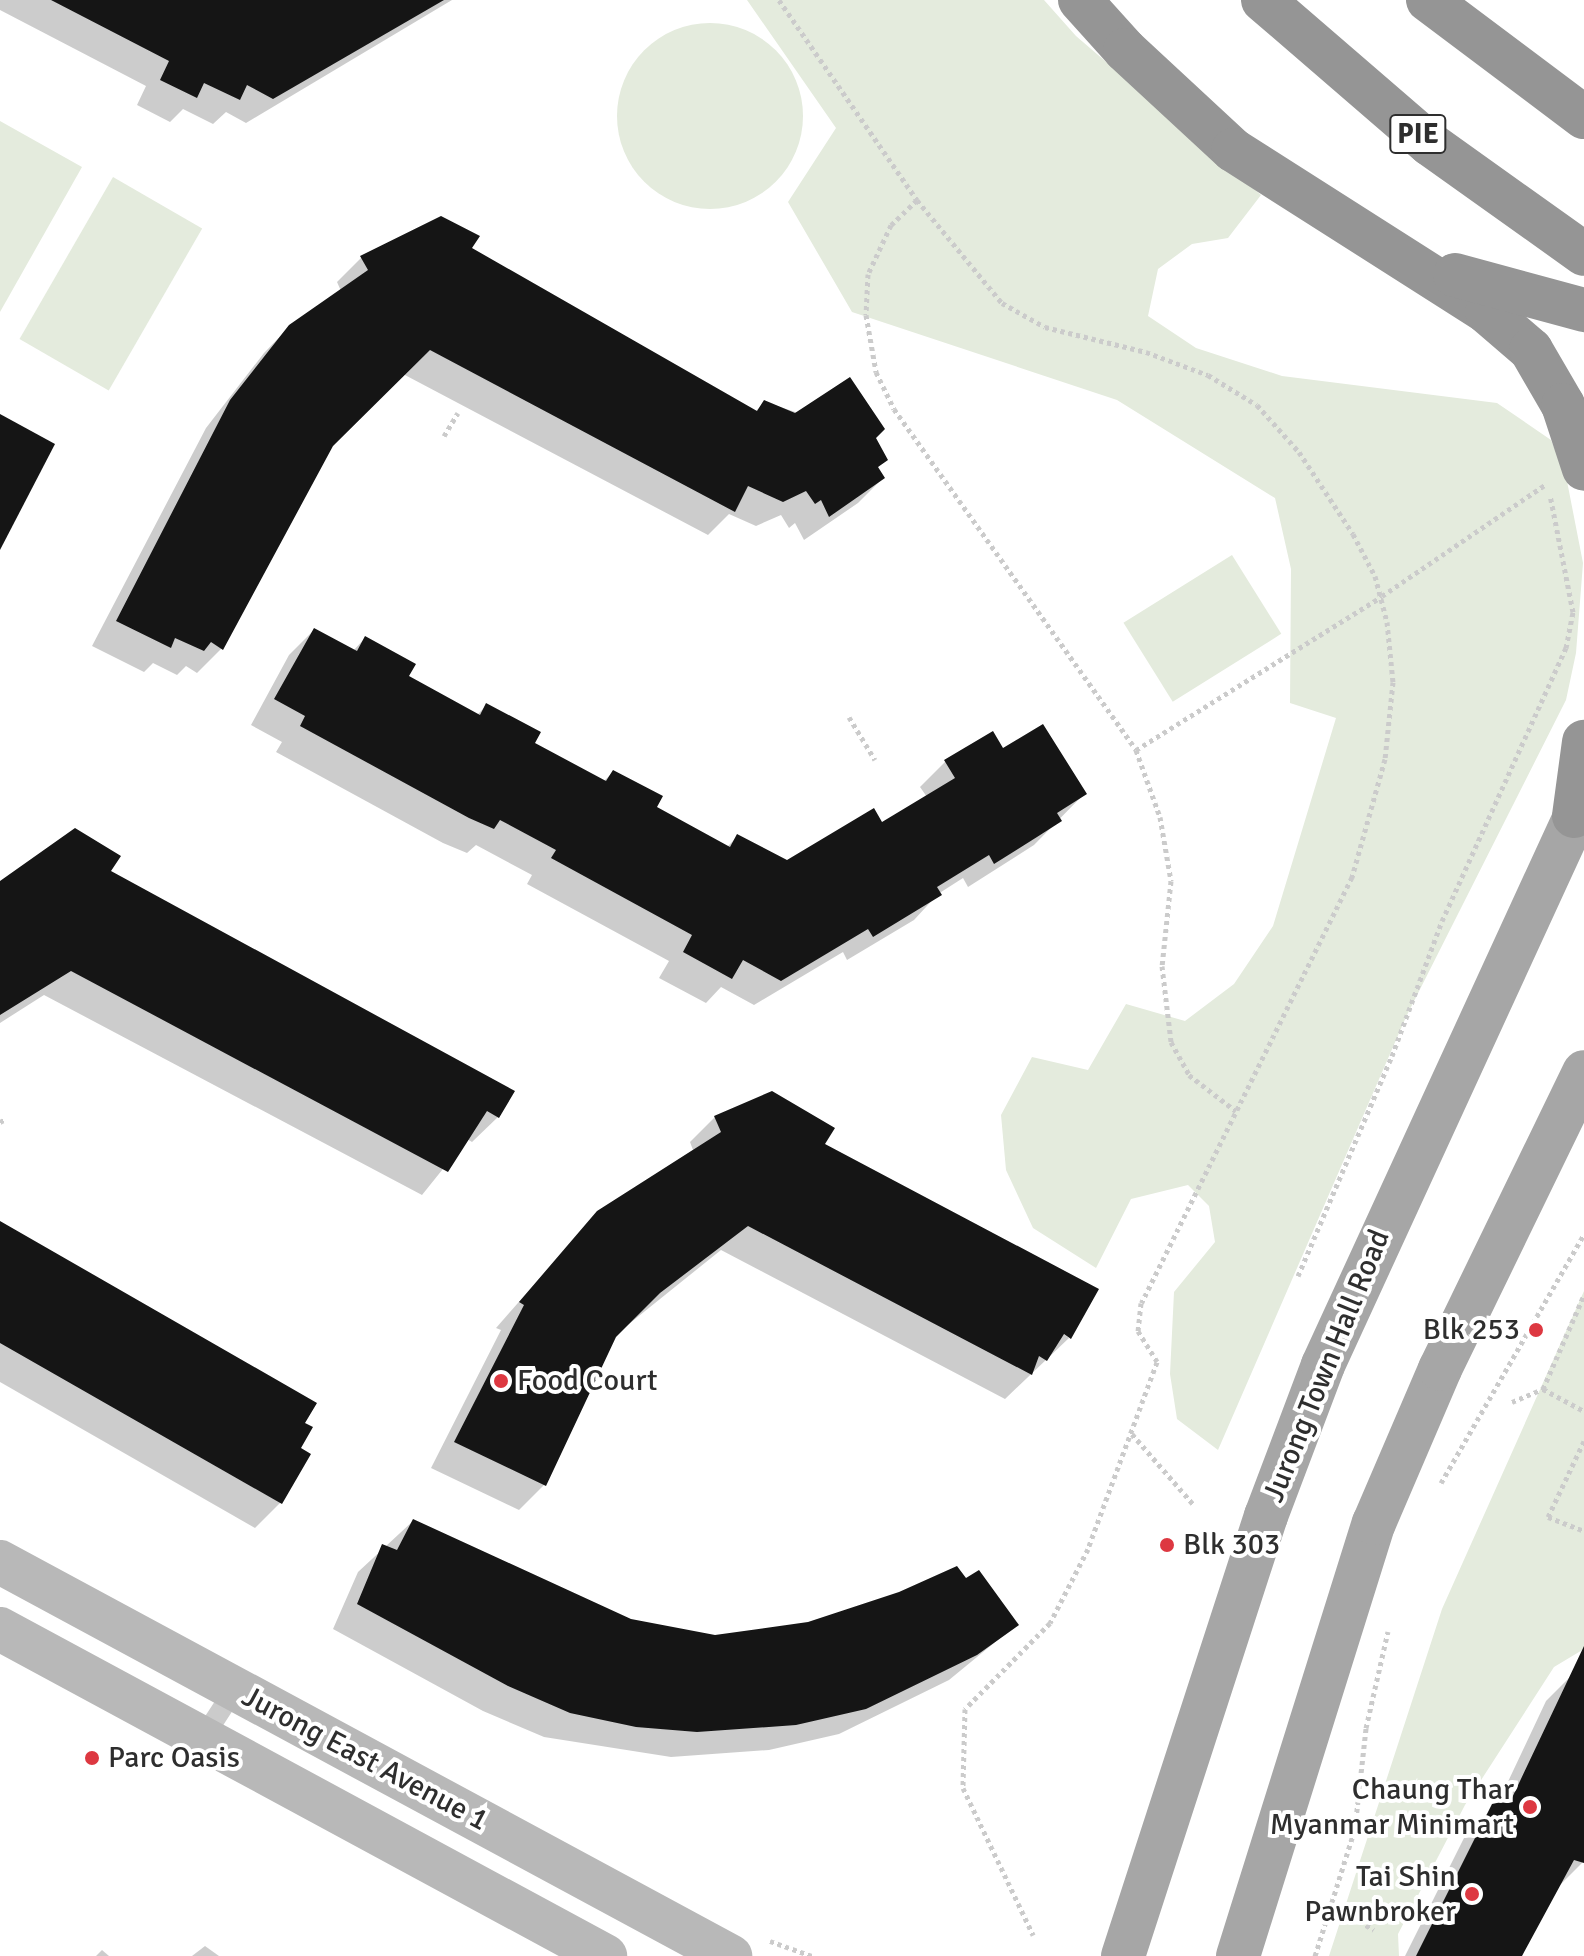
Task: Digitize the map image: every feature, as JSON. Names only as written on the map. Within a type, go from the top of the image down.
[{"type":"highway","points":[[1080,0],[1125,50],[1233,150],[1487,312],[1531,350],[1563,405],[1565,477]]},
{"type":"highway","name":"PIE","points":[[1263,0],[1430,144],[1584,254]]},
{"type":"highway","points":[[1428,0],[1584,117]]},
{"type":"highway","points":[[1403,259],[1584,310]]},
{"type":"highway","points":[[1579,806],[1584,742]]},
{"type":"main road","name":"Jurong Town Hall Road","points":[[1123,1956],[1266,1516],[1323,1365],[1579,806]]},
{"type":"main road","points":[[1240,1953],[1374,1523],[1440,1369],[1584,1072]]},
{"type":"main road","points":[[1090,1956],[1102,1948],[1141,1893]]},
{"type":"street","name":"Jurong East Avenue 1","points":[[0,1562],[730,1956]]},
{"type":"street","name":"Jurong East Avenue 1","points":[[0,1629],[605,1956]]},
{"type":"lane","points":[[203,1738],[234,1690]]},
{"type":"path","points":[[779,0],[917,200],[1002,303],[1045,327],[1146,352],[1208,375],[1257,405],[1299,452],[1353,534],[1382,596],[1393,682],[1385,759],[1352,877],[1141,1303],[1138,1331],[1157,1362],[1088,1549],[1050,1623],[965,1709],[963,1788],[1033,1935]]},
{"type":"path","points":[[917,200],[891,225],[868,274],[866,315],[876,372],[894,409],[1136,750],[1160,817],[1171,881],[1162,966],[1171,1042],[1189,1075],[1236,1111]]},
{"type":"path","points":[[444,436],[458,413]]},
{"type":"path","points":[[1136,750],[1565,477]]},
{"type":"path","points":[[1298,1276],[1392,1056],[1442,921],[1566,648],[1573,612],[1566,557],[1565,477]]},
{"type":"path","points":[[849,717],[875,760]]},
{"type":"path","points":[[1436,1493],[1584,1234]]},
{"type":"path","points":[[1512,1402],[1543,1389],[1584,1295]]},
{"type":"path","points":[[1543,1389],[1584,1411]]},
{"type":"path","points":[[1132,1434],[1193,1504]]},
{"type":"path","points":[[1584,1441],[1548,1517],[1584,1531]]},
{"type":"path","points":[[1315,1956],[1355,1828],[1366,1728],[1391,1618]]},
{"type":"path","points":[[1332,1904],[1374,1930]]},
{"type":"shaded area","points":[[747,0],[1044,0],[1076,36],[1261,195],[1228,238],[1192,244],[1158,269],[1148,316],[1196,348],[1282,376],[1497,403],[1551,440],[1566,476],[1583,563],[1576,653],[1566,700],[1406,1017],[1218,1450],[1177,1419],[1170,1374],[1174,1292],[1215,1242],[1209,1206],[1188,1185],[1131,1199],[1096,1268],[1033,1228],[1006,1170],[1001,1115],[1032,1057],[1088,1070],[1126,1004],[1185,1021],[1234,984],[1273,926],[1336,718],[1290,703],[1291,569],[1275,498],[1117,400],[852,312],[788,202],[836,128]]},
{"type":"shaded area","points":[[710,23],[746,30],[776,50],[796,80],[803,116],[796,152],[776,182],[746,202],[710,209],[674,202],[644,182],[624,152],[617,116],[624,80],[644,50],[674,30]]},
{"type":"shaded area","points":[[0,121],[82,167],[0,312]]},
{"type":"shaded area","points":[[113,177],[202,228],[109,390],[20,339]]},
{"type":"shaded area","points":[[1232,555],[1281,634],[1173,702],[1123,623]]},
{"type":"shaded area","points":[[1584,1291],[1584,1649],[1554,1667],[1465,1805],[1398,1934],[1399,1956],[1329,1956],[1442,1609]]},
{"type":"building","points":[[51,0],[444,0],[273,99],[247,85],[240,100],[204,83],[197,98],[160,80],[169,61]]},
{"type":"building","points":[[441,216],[480,236],[472,248],[757,411],[764,400],[795,413],[850,377],[885,429],[876,438],[888,460],[878,467],[885,478],[829,517],[821,500],[815,504],[806,491],[783,502],[748,486],[735,512],[430,350],[333,446],[223,650],[211,642],[204,651],[175,638],[171,648],[116,621],[230,400],[289,325],[368,270],[360,256]]},
{"type":"building","points":[[0,414],[55,444],[0,550]]},
{"type":"building","points":[[314,628],[357,651],[365,636],[416,664],[409,676],[480,715],[486,703],[541,732],[535,743],[606,781],[613,770],[663,796],[657,807],[730,847],[737,834],[787,860],[874,808],[882,822],[955,778],[944,760],[993,731],[1003,748],[1043,724],[1087,794],[1057,813],[1062,821],[994,864],[989,855],[937,887],[942,895],[873,937],[868,929],[781,981],[743,960],[732,979],[683,952],[692,935],[551,858],[556,850],[500,820],[494,829],[469,818],[300,726],[305,716],[274,699]]},
{"type":"building","points":[[75,828],[121,856],[111,871],[515,1091],[499,1118],[487,1111],[448,1172],[71,971],[0,1015],[0,881]]},
{"type":"building","points":[[772,1091],[835,1128],[825,1144],[1099,1289],[1071,1339],[1064,1334],[1047,1361],[1039,1356],[1032,1375],[748,1226],[660,1293],[616,1337],[546,1486],[454,1442],[524,1305],[519,1302],[597,1211],[721,1132],[714,1116]]},
{"type":"building","points":[[0,1221],[317,1403],[305,1423],[313,1427],[301,1448],[311,1454],[282,1504],[0,1343]]},
{"type":"building","points":[[413,1519],[631,1619],[715,1635],[808,1622],[899,1592],[957,1566],[966,1578],[979,1570],[1019,1625],[977,1655],[866,1709],[796,1725],[697,1732],[636,1727],[570,1713],[508,1686],[357,1604],[382,1544],[397,1550]]},
{"type":"building","points":[[1584,1646],[1584,1863],[1574,1860],[1522,1956],[1416,1956],[1492,1804],[1511,1800]]},
{"type":"place","name":"Blk 253","points":[[1536,1330]]},
{"type":"place","name":"Food Court","points":[[501,1381]]},
{"type":"place","name":"Blk 303","points":[[1167,1545]]},
{"type":"place","name":"Parc Oasis","points":[[92,1758]]},
{"type":"place","name":"Chaung Thar Myanmar Minimart","points":[[1530,1807]]},
{"type":"place","name":"Tai Shin Pawnbroker","points":[[1472,1894]]}]
